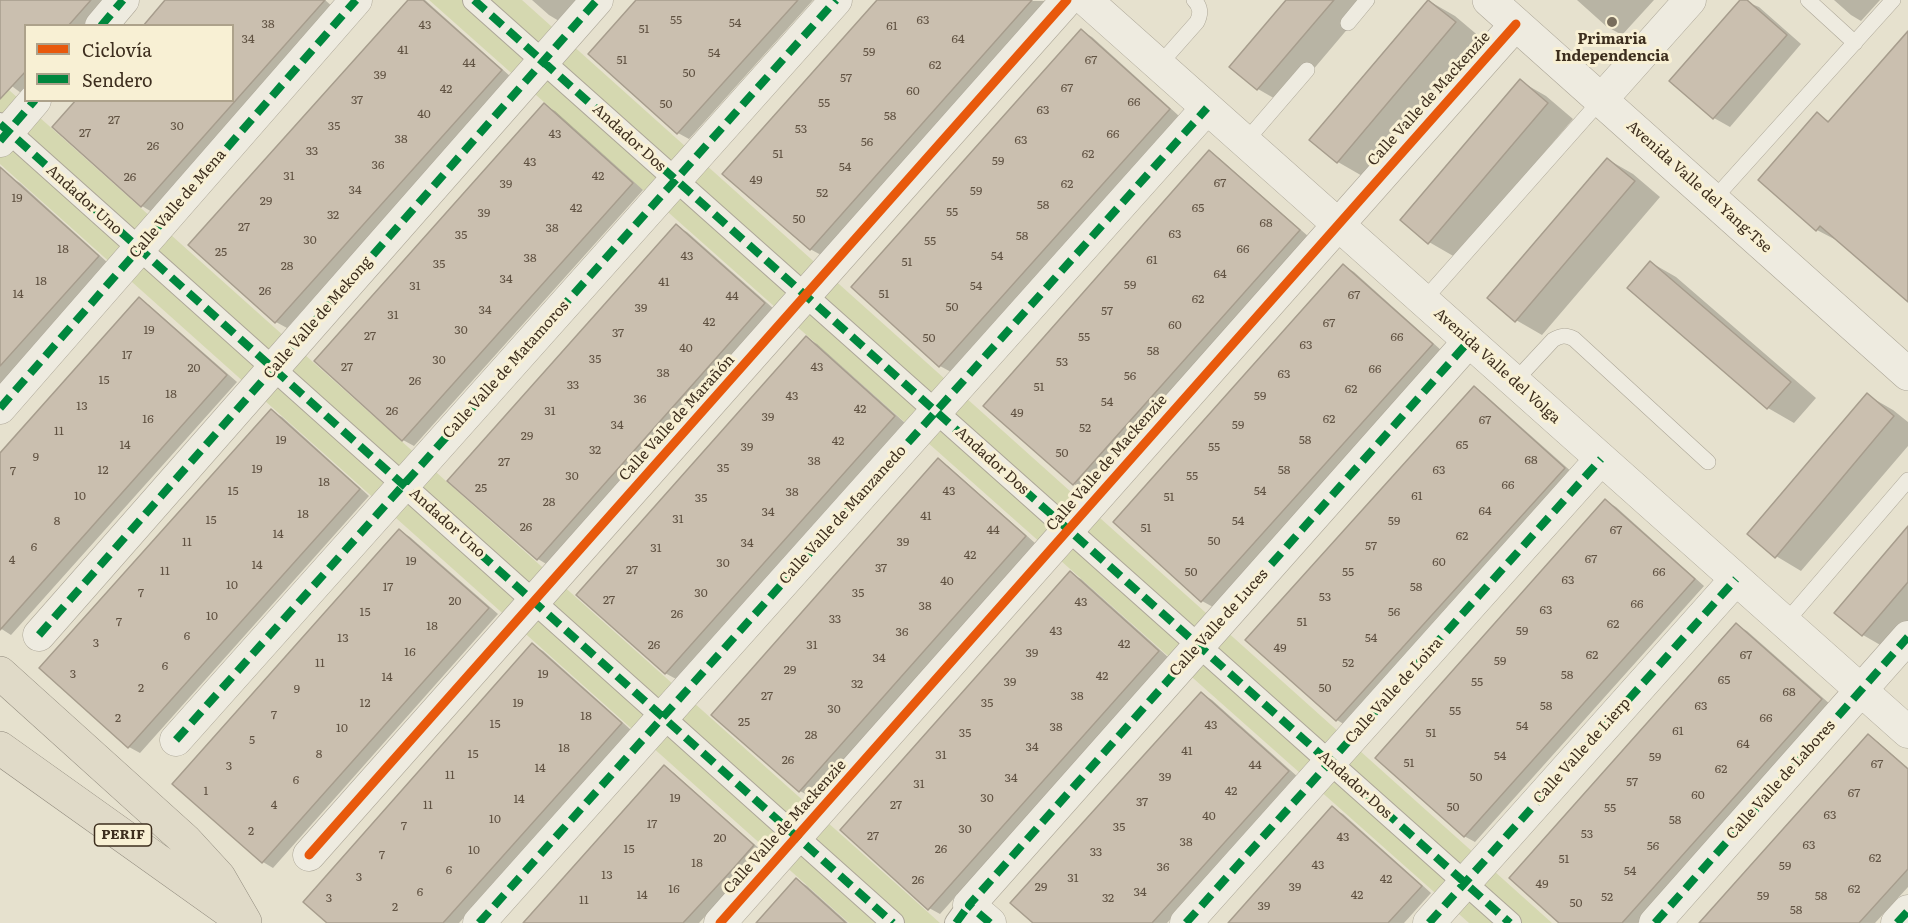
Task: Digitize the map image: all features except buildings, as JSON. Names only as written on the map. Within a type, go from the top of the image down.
[{"type":"highway","points":[[0,674],[185,840],[219,877],[245,922]]},
{"type":"highway","name":"PERIF","points":[[0,748],[245,922]]},
{"type":"street","points":[[103,24],[123,0]]},
{"type":"street","name":"Calle Valle de Mena","points":[[0,408],[356,0]]},
{"type":"street","name":"Andador Dos","points":[[474,0],[1510,923]]},
{"type":"street","name":"Calle Valle de Mekong","points":[[39,635],[597,0]]},
{"type":"street","name":"Calle Valle de Matamoros","points":[[176,740],[836,0]]},
{"type":"street","name":"Calle Valle de Marañón","points":[[309,855],[1067,0]]},
{"type":"street","name":"Avenida Valle del Volga","points":[[1086,0],[1908,732]]},
{"type":"street","name":"Avenida Valle del Yang-Tse","points":[[1489,0],[1908,374]]},
{"type":"street","points":[[1601,100],[1690,0]]},
{"type":"street","name":"Calle Valle de Mackenzie","points":[[720,923],[1516,24]]},
{"type":"street","points":[[3,132],[33,102]]},
{"type":"street","name":"Calle Valle de Manzanedo","points":[[479,923],[1207,108]]},
{"type":"street","name":"Andador Uno","points":[[3,132],[139,249],[893,923]]},
{"type":"street","name":"Calle Valle de Luces","points":[[972,917],[1199,646],[1469,341]]},
{"type":"street","name":"Calle Valle de Loira","points":[[1186,923],[1601,459]]},
{"type":"street","name":"Calle Valle de Lierp","points":[[1429,923],[1736,579]]},
{"type":"street","name":"Calle Valle de Labores","points":[[1655,923],[1908,637]]},
{"type":"street","points":[[1897,923],[1908,910]]},
{"type":"lane","points":[[1159,65],[1197,22],[1200,8],[1194,0]]},
{"type":"lane","points":[[1348,22],[1367,0]]},
{"type":"lane","points":[[1808,0],[1855,43]]},
{"type":"lane","points":[[1713,200],[1893,0]]},
{"type":"lane","points":[[1245,142],[1307,70]]},
{"type":"lane","points":[[1424,300],[1601,100]]},
{"type":"lane","points":[[1515,382],[1553,340],[1560,336],[1567,336],[1574,339],[1708,462]]},
{"type":"lane","points":[[1785,623],[1908,480]]},
{"type":"green space","points":[[429,0],[522,0],[1552,923],[1469,923]]},
{"type":"green space","points":[[0,82],[940,923],[849,923],[0,164]]},
{"type":"marked path","points":[[103,24],[123,0]]},
{"type":"marked path","points":[[0,408],[356,0]]},
{"type":"marked path","points":[[474,0],[1510,923]]},
{"type":"marked path","points":[[39,635],[597,0]]},
{"type":"marked path","points":[[176,740],[836,0]]},
{"type":"marked path","points":[[0,141],[33,102]]},
{"type":"marked path","points":[[479,923],[1207,108]]},
{"type":"marked path","points":[[0,124],[893,923]]},
{"type":"marked path","points":[[990,923],[969,905],[1469,341]]},
{"type":"marked path","points":[[1186,923],[1601,459]]},
{"type":"marked path","points":[[1429,923],[1736,579]]},
{"type":"marked path","points":[[1655,923],[1908,637]]},
{"type":"marked path","points":[[956,923],[969,905]]},
{"type":"marked path","points":[[1897,923],[1908,911]]},
{"type":"cycle path","points":[[309,855],[1067,0]]},
{"type":"cycle path","points":[[720,923],[1516,24]]},
{"type":"place","name":"Primaria Independencia","points":[[1612,22]]}]
